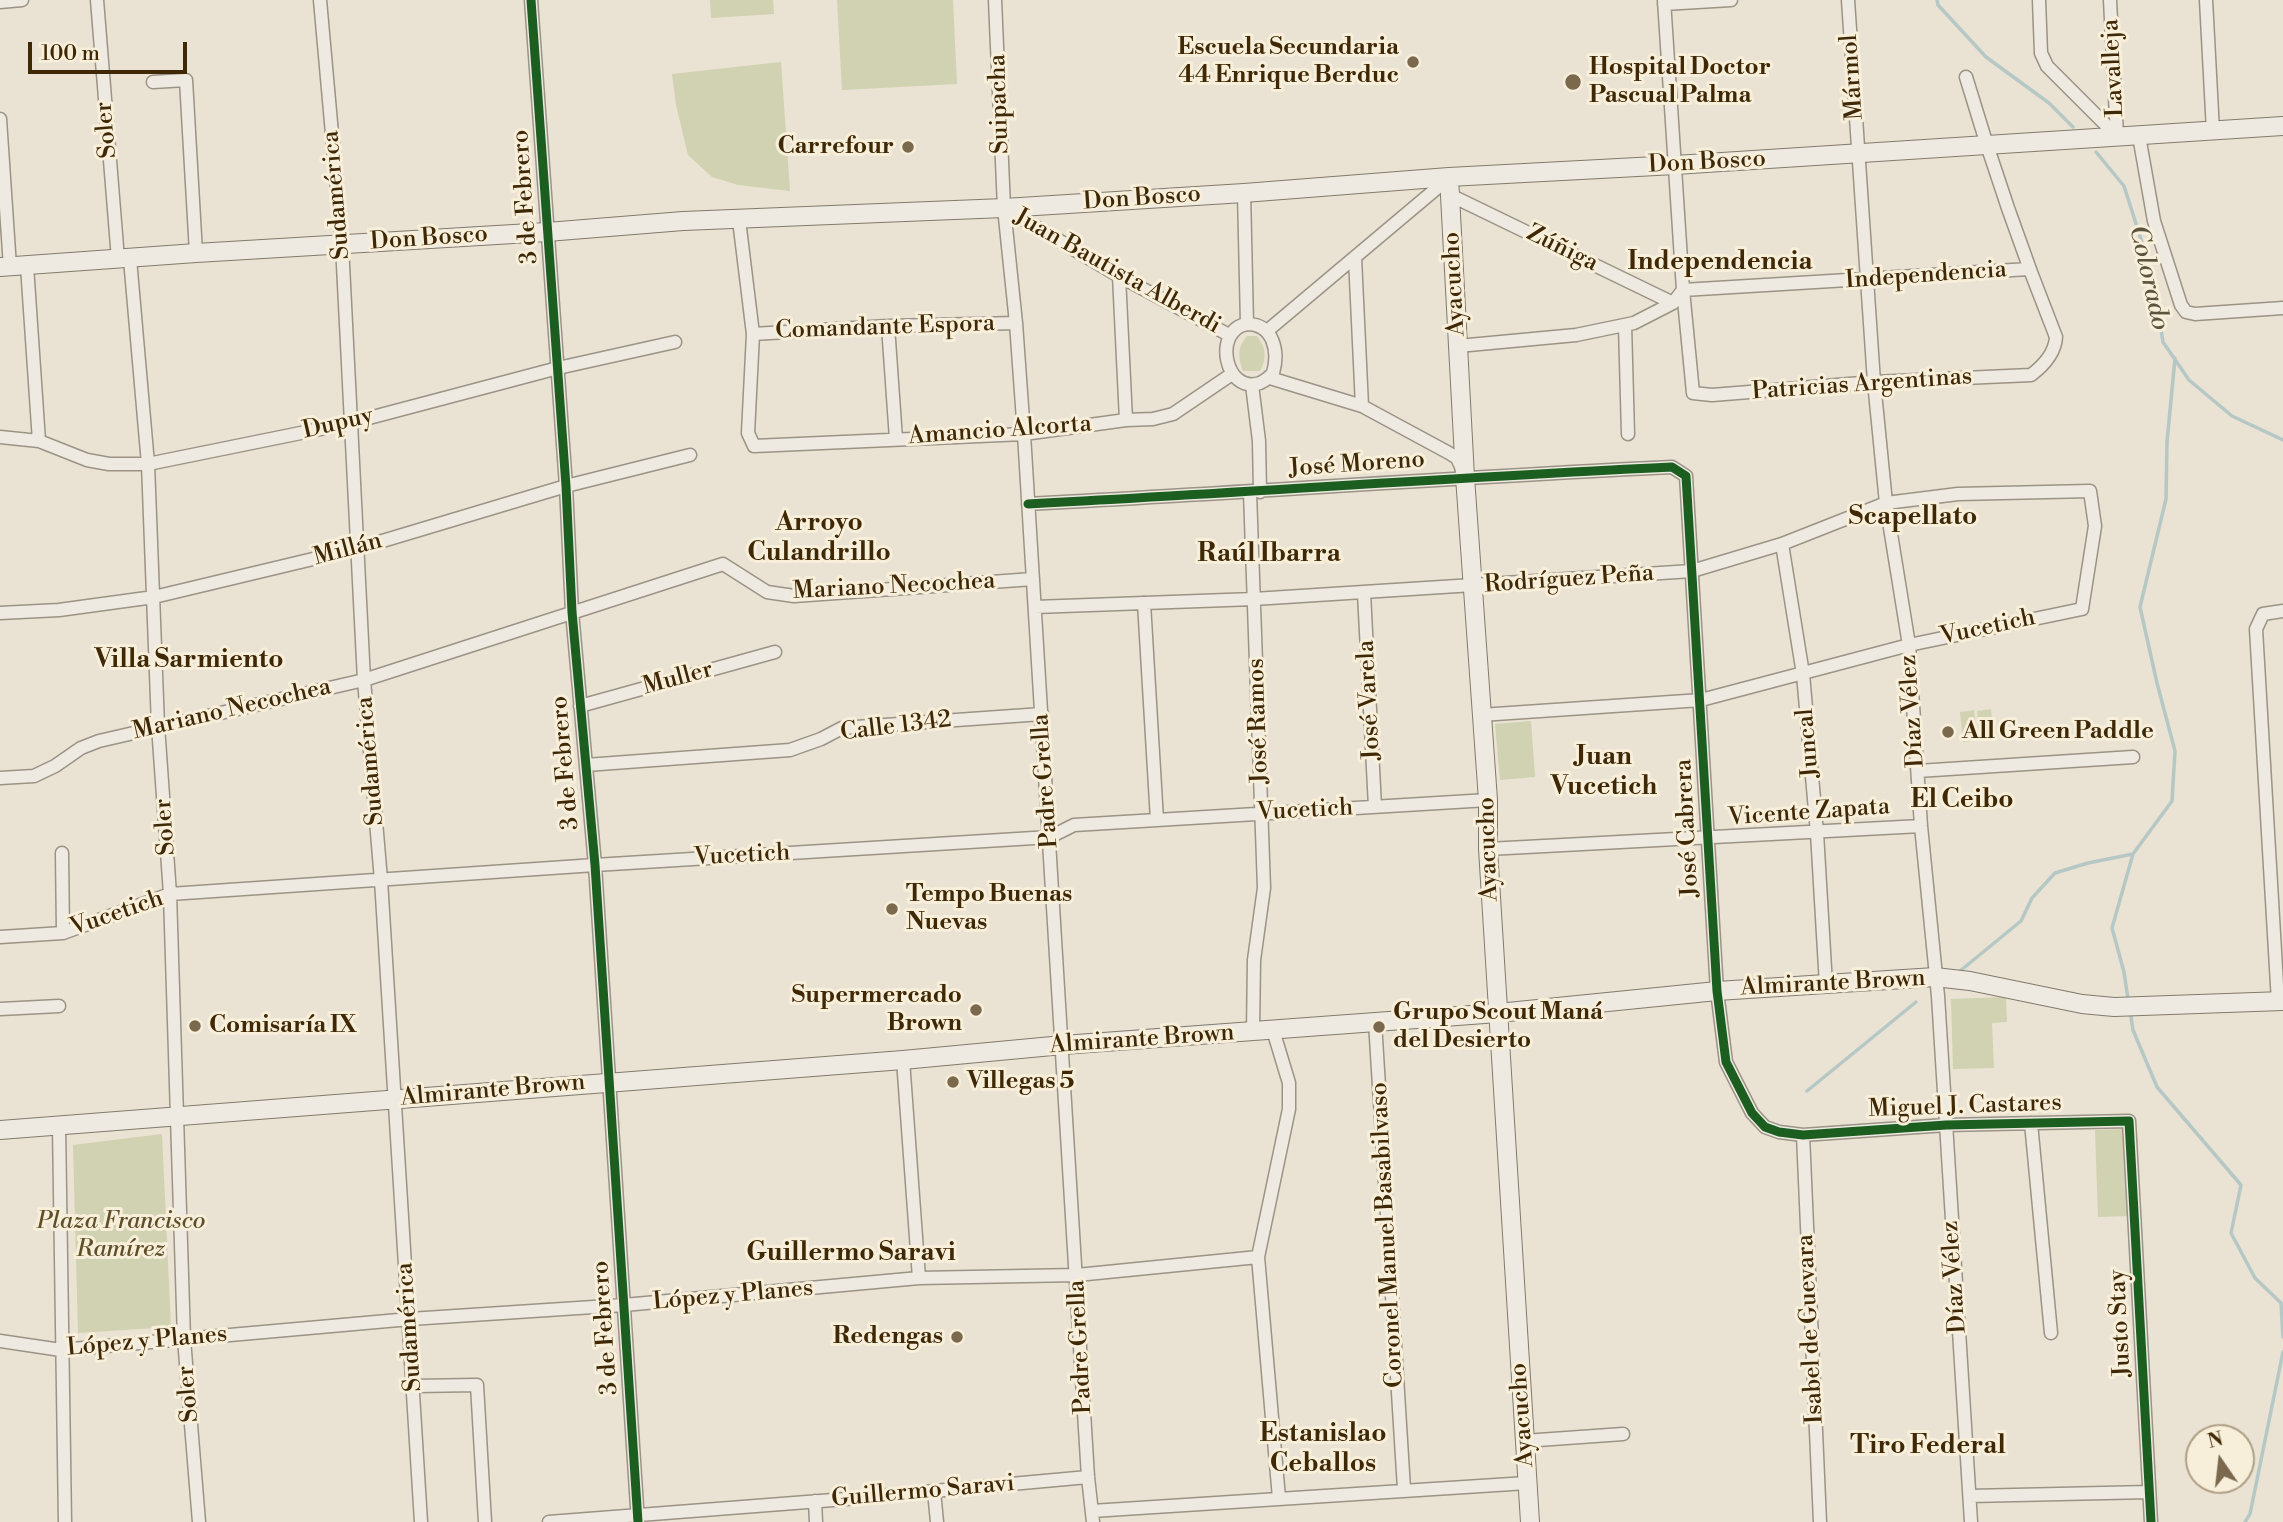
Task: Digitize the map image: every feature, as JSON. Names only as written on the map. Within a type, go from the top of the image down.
[{"type":"main road","name":"Don Bosco","points":[[12,267],[683,221],[1004,208],[1244,193],[1450,186],[1675,165],[2283,125]]},
{"type":"main road","name":"Ayacucho","points":[[1450,186],[1465,477],[1488,800],[1488,849],[1530,1522]]},
{"type":"main road","name":"Almirante Brown","points":[[0,1130],[1498,1013],[1717,991],[1935,977],[1970,981],[2082,1004],[2115,1007],[2280,1001]]},
{"type":"street","points":[[0,2],[22,0]]},
{"type":"street","name":"Soler","points":[[97,0],[148,464],[158,726],[170,894],[184,1339],[200,1522]]},
{"type":"street","name":"Sudamérica","points":[[320,0],[342,245],[364,680],[381,880],[421,1522]]},
{"type":"street","name":"3 de Febrero","points":[[531,0],[566,486],[572,612],[595,865],[638,1518]]},
{"type":"street","name":"Suipacha","points":[[995,0],[1004,208]]},
{"type":"street","points":[[1458,346],[1576,335],[1634,323],[1673,303],[1683,290],[1664,2],[1731,0]]},
{"type":"street","name":"Mármol","points":[[1848,0],[1859,154]]},
{"type":"street","points":[[2039,0],[2041,52],[2047,66],[2117,136]]},
{"type":"street","name":"Lavalleja","points":[[2110,0],[2117,136]]},
{"type":"street","points":[[2206,0],[2213,131]]},
{"type":"street","points":[[1966,77],[1986,145],[2029,269]]},
{"type":"street","points":[[153,82],[186,80],[196,253]]},
{"type":"street","points":[[0,120],[12,267],[39,441]]},
{"type":"street","points":[[2139,136],[2154,221],[2186,312],[2195,314],[2283,308]]},
{"type":"street","name":"Díaz Vélez","points":[[1859,154],[1866,280],[1886,503],[1909,645],[1946,1125],[1971,1522]]},
{"type":"street","points":[[1267,331],[1355,258],[1450,186]]},
{"type":"street","name":"Zúñiga","points":[[1450,186],[1673,303]]},
{"type":"street","points":[[1244,193],[1247,324]]},
{"type":"street","name":"Juan Bautista Alberdi","points":[[1004,208],[1119,276],[1229,335]]},
{"type":"street","name":"Padre Grella","points":[[1004,208],[1024,434],[1092,1516]]},
{"type":"street","points":[[739,220],[753,334]]},
{"type":"street","points":[[1355,258],[1362,406]]},
{"type":"street","name":"Independencia","points":[[1683,290],[2029,269]]},
{"type":"street","name":"Patricias Argentinas","points":[[1683,290],[1693,393],[1712,395],[1874,382],[2031,375],[2055,348],[2056,337],[2029,269]]},
{"type":"street","points":[[1119,276],[1126,420]]},
{"type":"street","name":"Comandante Espora","points":[[753,334],[888,326],[1016,323]]},
{"type":"street","points":[[1270,378],[1275,367],[1275,349],[1271,336],[1259,326],[1247,324],[1236,327],[1229,335],[1226,349],[1232,373],[1239,381],[1252,385],[1270,378],[1362,406],[1457,458],[1465,477]]},
{"type":"street","points":[[1625,325],[1628,434]]},
{"type":"street","points":[[888,326],[896,439]]},
{"type":"street","name":"Amancio Alcorta","points":[[753,334],[748,433],[754,446],[1024,434],[1126,420],[1153,419],[1173,414],[1232,373]]},
{"type":"street","name":"Dupuy","points":[[0,437],[39,441],[87,460],[109,464],[148,464],[350,423],[558,368],[675,342]]},
{"type":"street","name":"José Ramos","points":[[1252,385],[1259,441],[1255,492],[1254,599],[1264,888],[1254,960],[1253,1032]]},
{"type":"street","name":"Millán","points":[[0,613],[60,610],[155,597],[359,548],[566,486],[690,456]]},
{"type":"street","name":"José Moreno","points":[[1028,504],[1672,467],[1686,476]]},
{"type":"street","name":"José Cabrera","points":[[1686,476],[1717,991],[1726,1062],[1752,1113],[1765,1127],[1802,1135]]},
{"type":"street","name":"Rodríguez Peña","points":[[1035,607],[1254,599],[1692,572],[1782,544],[1886,503],[1958,494],[2090,491],[2095,526],[2082,609]]},
{"type":"street","name":"Juncal","points":[[1782,544],[1803,674],[1817,833],[1826,985]]},
{"type":"street","name":"Mariano Necochea","points":[[0,778],[34,776],[55,766],[80,748],[99,741],[364,680],[723,564],[767,592],[794,596],[1033,579]]},
{"type":"street","name":"José Varela","points":[[1364,593],[1376,807]]},
{"type":"street","points":[[1144,603],[1157,820]]},
{"type":"street","name":"Vucetich","points":[[1481,715],[1701,700],[1909,645],[2082,609]]},
{"type":"street","points":[[2280,1001],[2256,629],[2263,614],[2283,611]]},
{"type":"street","name":"Muller","points":[[580,706],[775,652]]},
{"type":"street","name":"Calle 1342","points":[[586,765],[790,750],[842,728],[1042,713]]},
{"type":"street","points":[[1918,771],[2133,757]]},
{"type":"street","name":"Vucetich","points":[[0,937],[63,933],[170,894],[1050,837],[1074,825],[1488,800]]},
{"type":"street","name":"Vicente Zapata","points":[[1488,849],[1922,826]]},
{"type":"street","points":[[62,853],[63,933]]},
{"type":"street","points":[[0,1009],[59,1006]]},
{"type":"street","name":"Coronel Manuel Basabilvaso","points":[[1376,1022],[1404,1489]]},
{"type":"street","points":[[1273,1030],[1289,1083],[1289,1109],[1258,1257],[1279,1497]]},
{"type":"street","points":[[904,1060],[919,1278]]},
{"type":"street","name":"Miguel J. Castares","points":[[1802,1135],[1946,1125],[2129,1121]]},
{"type":"street","name":"Justo Stay","points":[[2129,1121],[2151,1522]]},
{"type":"street","points":[[2031,1123],[2051,1333]]},
{"type":"street","points":[[59,1125],[65,1522]]},
{"type":"street","name":"Isabel de Guevara","points":[[1802,1135],[1820,1522]]},
{"type":"street","name":"López y Planes","points":[[0,1341],[61,1350],[410,1319],[624,1305],[919,1278],[1077,1275],[1258,1257]]},
{"type":"street","points":[[414,1386],[477,1385],[485,1522]]},
{"type":"street","points":[[1524,1441],[1623,1434]]},
{"type":"street","name":"Guillermo Saravi","points":[[549,1522],[638,1518],[1088,1477]]},
{"type":"street","points":[[1092,1516],[1279,1497],[1527,1483]]},
{"type":"street","points":[[934,1492],[937,1522]]},
{"type":"street","points":[[1970,1496],[2149,1492]]},
{"type":"street","points":[[815,1502],[816,1522]]},
{"type":"green space","points":[[710,0],[773,0],[774,14],[711,18]]},
{"type":"green space","points":[[837,0],[953,0],[957,84],[842,90]]},
{"type":"green space","points":[[781,62],[790,191],[738,185],[712,177],[688,155],[672,74]]},
{"type":"green space","points":[[1247,336],[1257,336],[1264,349],[1260,371],[1243,371],[1239,353]]},
{"type":"green space","points":[[1991,709],[1994,739],[1980,740],[1977,711]]},
{"type":"green space","points":[[1974,710],[1977,740],[1963,742],[1960,712]]},
{"type":"green space","points":[[1531,721],[1535,777],[1500,780],[1495,724]]},
{"type":"green space","points":[[2006,997],[2007,1022],[1992,1023],[1994,1068],[1953,1069],[1951,999]]},
{"type":"green space","points":[[2127,1129],[2130,1216],[2098,1217],[2095,1130]]},
{"type":"green space","name":"Plaza Francisco Ramírez","points":[[162,1134],[171,1327],[78,1333],[73,1145]]},
{"type":"waterway","name":"Colorado","points":[[1937,0],[1938,5],[1986,57],[2049,103],[2073,127]]},
{"type":"waterway","name":"Colorado","points":[[2096,152],[2124,186],[2152,274],[2163,342],[2189,380],[2232,416],[2283,440]]},
{"type":"waterway","points":[[2128,999],[2112,928],[2133,854],[2172,801],[2175,751],[2140,607],[2166,499],[2167,442],[2175,358]]},
{"type":"waterway","points":[[1960,971],[2021,921],[2032,898],[2055,873],[2133,854]]},
{"type":"waterway","points":[[1807,1091],[1916,1002]]},
{"type":"waterway","points":[[2130,1010],[2133,1030],[2157,1087],[2241,1185],[2231,1233],[2255,1278],[2281,1303],[2283,1337]]},
{"type":"waterway","points":[[2245,1522],[2250,1514],[2283,1352]]},
{"type":"cycle path","points":[[531,0],[566,486],[572,612],[595,865],[638,1522]]},
{"type":"cycle path","points":[[1028,504],[1672,467],[1686,476],[1717,991],[1726,1062],[1752,1113],[1765,1127],[1779,1132],[1803,1135],[1946,1125],[2129,1121],[2151,1522]]},
{"type":"place","name":"Escuela Secundaria 44 Enrique Berduc","points":[[1413,62]]},
{"type":"place","name":"Hospital Doctor Pascual Palma","points":[[1573,82]]},
{"type":"place","name":"Carrefour","points":[[908,147]]},
{"type":"place","name":"All Green Paddle","points":[[1948,732]]},
{"type":"place","name":"Tempo Buenas Nuevas","points":[[892,909]]},
{"type":"place","name":"Supermercado Brown","points":[[976,1010]]},
{"type":"place","name":"Comisaría IX","points":[[195,1026]]},
{"type":"place","name":"Grupo Scout Maná del Desierto","points":[[1379,1027]]},
{"type":"place","name":"Villegas 5","points":[[953,1082]]},
{"type":"place","name":"Redengas","points":[[957,1337]]},
{"type":"district","name":"Independencia","points":[[1720,263]]},
{"type":"district","name":"Scapellato","points":[[1913,518]]},
{"type":"district","name":"Arroyo Culandrillo","points":[[819,539]]},
{"type":"district","name":"Raúl Ibarra","points":[[1269,555]]},
{"type":"district","name":"Villa Sarmiento","points":[[189,661]]},
{"type":"district","name":"Juan Vucetich","points":[[1604,773]]},
{"type":"district","name":"El Ceibo","points":[[1962,801]]},
{"type":"district","name":"Guillermo Saravi","points":[[851,1254]]},
{"type":"district","name":"Tiro Federal","points":[[1928,1447]]},
{"type":"district","name":"Estanislao Ceballos","points":[[1323,1450]]}]
